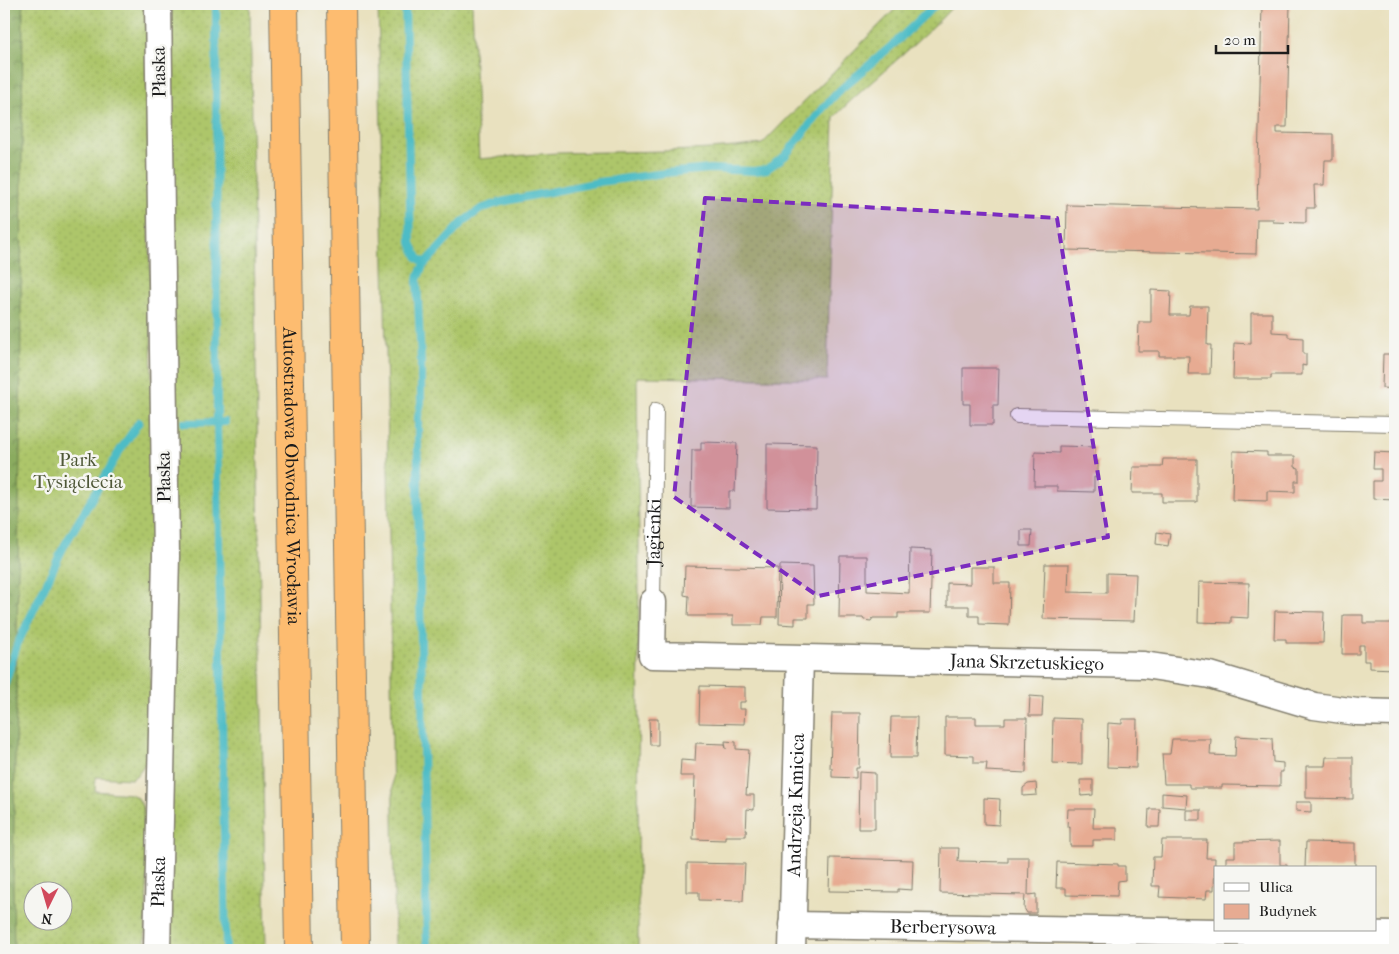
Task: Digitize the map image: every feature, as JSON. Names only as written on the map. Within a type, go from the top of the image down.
[{"type":"highway","name":"Autostradowa Obwodnica Wrocławia","points":[[284,4],[299,950]]},
{"type":"highway","points":[[341,4],[355,950]]},
{"type":"street","name":"Płaska","points":[[157,950],[166,556],[158,4]]},
{"type":"street","name":"Jagienki","points":[[652,655],[653,602]]},
{"type":"street","name":"Jana Skrzetuskiego","points":[[652,655],[1144,664],[1210,675],[1314,706],[1357,712],[1395,713]]},
{"type":"street","name":"Andrzeja Kmicica","points":[[792,938],[800,659]]},
{"type":"street","name":"Berberysowa","points":[[792,938],[1038,940],[1395,935]]},
{"type":"lane","name":"Jagienki","points":[[653,602],[656,410]]},
{"type":"lane","points":[[1017,416],[1395,424]]},
{"type":"highlighted area","points":[[705,198],[1057,218],[1108,537],[818,596],[674,497]]},
{"type":"green space","name":"Park Tysiąclecia","points":[[4,4],[146,4],[154,516],[149,758],[137,775],[131,779],[96,777],[95,791],[131,794],[138,798],[149,820],[145,950],[4,950]]},
{"type":"green space","points":[[4,4],[23,4],[20,449],[13,884],[14,950],[4,950]]},
{"type":"green space","points":[[169,4],[250,4],[266,950],[167,950]]},
{"type":"green space","points":[[378,4],[472,4],[479,159],[559,153],[686,150],[762,144],[900,4],[955,4],[834,117],[827,380],[637,377],[639,546],[638,950],[395,950],[387,394]]},
{"type":"building","points":[[1262,4],[1290,4],[1287,127],[1277,127],[1277,133],[1333,134],[1333,160],[1325,160],[1324,185],[1314,185],[1315,208],[1306,208],[1306,223],[1273,222],[1273,219],[1257,219],[1256,254],[1066,250],[1067,205],[1257,209]]},
{"type":"building","points":[[1151,290],[1171,291],[1170,315],[1189,315],[1190,306],[1208,306],[1207,345],[1211,345],[1210,374],[1188,374],[1189,356],[1159,356],[1159,351],[1138,351],[1139,322],[1151,322]]},
{"type":"building","points":[[1251,313],[1272,313],[1272,332],[1288,333],[1288,337],[1303,338],[1303,354],[1306,354],[1306,366],[1302,365],[1302,375],[1271,375],[1271,379],[1233,379],[1234,343],[1251,344]]},
{"type":"building","points":[[1383,354],[1395,354],[1395,389],[1382,388]]},
{"type":"building","points":[[963,368],[999,368],[998,405],[993,405],[993,425],[970,425],[970,404],[963,404]]},
{"type":"building","points":[[701,442],[737,443],[735,491],[729,491],[729,508],[691,507],[692,450],[701,450]]},
{"type":"building","points":[[767,444],[817,445],[816,509],[767,508]]},
{"type":"building","points":[[1059,446],[1095,447],[1095,461],[1098,461],[1098,478],[1094,477],[1094,492],[1057,491],[1057,486],[1034,486],[1035,452],[1059,453]]},
{"type":"building","points":[[1233,451],[1267,452],[1267,456],[1295,456],[1295,467],[1299,468],[1299,481],[1295,481],[1295,492],[1267,491],[1267,501],[1232,500]]},
{"type":"building","points":[[1374,452],[1395,453],[1395,500],[1373,499],[1373,481],[1381,481],[1381,469],[1373,469]]},
{"type":"building","points":[[1163,459],[1197,459],[1197,502],[1162,502],[1162,493],[1132,493],[1133,467],[1162,467]]},
{"type":"building","points":[[1021,530],[1032,530],[1031,546],[1021,546]]},
{"type":"building","points":[[1157,532],[1170,534],[1168,546],[1156,544]]},
{"type":"building","points":[[910,549],[932,550],[930,613],[898,613],[898,618],[873,618],[871,621],[864,620],[863,618],[839,618],[840,556],[867,556],[867,591],[909,593]]},
{"type":"building","points":[[1045,564],[1069,564],[1068,592],[1107,593],[1107,573],[1136,574],[1134,621],[1043,619]]},
{"type":"building","points":[[780,565],[813,566],[814,604],[808,604],[808,618],[795,618],[795,625],[779,624]]},
{"type":"building","points":[[685,566],[778,568],[777,617],[763,617],[762,625],[733,625],[733,616],[688,616],[689,596],[684,595]]},
{"type":"building","points":[[970,567],[994,567],[994,583],[1010,583],[1009,625],[979,624],[979,616],[969,616],[969,606],[947,606],[947,583],[970,584]]},
{"type":"building","points":[[1199,582],[1249,583],[1248,618],[1231,617],[1231,623],[1198,622]]},
{"type":"building","points":[[1275,611],[1324,612],[1323,643],[1286,643],[1286,639],[1274,639]]},
{"type":"building","points":[[1343,615],[1363,615],[1363,623],[1395,623],[1395,669],[1369,668],[1369,661],[1364,661],[1364,645],[1359,645],[1359,654],[1342,654]]},
{"type":"building","points":[[700,686],[745,687],[745,702],[739,702],[739,709],[745,709],[744,724],[699,723]]},
{"type":"building","points":[[1030,696],[1043,697],[1042,716],[1029,716]]},
{"type":"building","points":[[832,713],[860,713],[859,768],[856,768],[856,778],[832,777],[832,768],[830,768]]},
{"type":"building","points":[[891,717],[917,717],[916,758],[890,758]]},
{"type":"building","points":[[945,717],[976,717],[976,724],[1005,724],[1005,718],[1027,718],[1026,773],[986,771],[987,763],[974,763],[974,756],[945,755]]},
{"type":"building","points":[[1053,718],[1082,719],[1082,764],[1052,763]]},
{"type":"building","points":[[649,719],[658,719],[658,745],[650,745]]},
{"type":"building","points":[[1122,719],[1137,719],[1136,768],[1107,767],[1108,723],[1122,724]]},
{"type":"building","points":[[1236,736],[1272,738],[1273,762],[1283,763],[1283,772],[1280,772],[1280,786],[1222,785],[1222,788],[1191,788],[1189,784],[1164,784],[1162,754],[1170,754],[1172,739],[1211,739],[1210,755],[1235,756]]},
{"type":"building","points":[[725,741],[736,742],[736,749],[749,750],[746,795],[754,795],[754,810],[747,809],[746,836],[725,836],[725,840],[693,839],[695,776],[680,776],[681,760],[695,761],[696,743],[725,744],[726,749]]},
{"type":"building","points":[[1326,757],[1353,757],[1353,799],[1306,798],[1306,766],[1325,766]]},
{"type":"building","points":[[859,772],[875,773],[875,829],[858,829]]},
{"type":"building","points":[[1080,780],[1093,780],[1093,795],[1081,796]]},
{"type":"building","points":[[1036,783],[1037,795],[1023,796],[1023,788],[1028,784]]},
{"type":"building","points":[[1162,793],[1187,795],[1186,808],[1162,806]]},
{"type":"building","points":[[984,798],[1000,799],[999,825],[984,824]]},
{"type":"building","points":[[1296,802],[1311,802],[1311,812],[1296,811]]},
{"type":"building","points":[[1068,809],[1094,809],[1093,828],[1117,828],[1117,840],[1093,840],[1093,846],[1070,846],[1070,826],[1067,827]]},
{"type":"building","points":[[1149,809],[1160,809],[1159,827],[1148,827]]},
{"type":"building","points":[[1186,810],[1201,810],[1201,820],[1186,820]]},
{"type":"building","points":[[1162,840],[1207,840],[1206,858],[1215,858],[1214,890],[1207,890],[1206,899],[1159,897],[1160,886],[1152,886],[1153,857],[1161,857]]},
{"type":"building","points":[[1280,841],[1280,865],[1287,866],[1226,866],[1226,857],[1235,857],[1235,842]]},
{"type":"building","points":[[1306,842],[1355,843],[1355,866],[1305,866]]},
{"type":"building","points":[[941,848],[959,848],[958,861],[1008,862],[1008,857],[1029,857],[1028,895],[1036,894],[1036,913],[1027,913],[1024,908],[1025,895],[940,893]]},
{"type":"building","points":[[830,858],[913,860],[912,890],[898,889],[898,892],[829,891]]},
{"type":"building","points":[[1057,862],[1118,864],[1118,866],[1125,866],[1125,880],[1118,881],[1117,896],[1066,895],[1066,888],[1056,888]]},
{"type":"building","points":[[687,863],[745,864],[743,901],[699,900],[699,892],[687,892]]},
{"type":"waterway","points":[[216,4],[217,422],[226,950]]},
{"type":"waterway","points":[[405,4],[411,243],[418,258],[425,263]]},
{"type":"waterway","points":[[427,950],[418,493],[418,417],[421,403],[421,362],[417,280],[423,266],[464,221],[481,209],[501,202],[599,182],[665,173],[710,169],[755,171],[767,169],[785,156],[823,108],[841,89],[896,42],[936,4]]},
{"type":"waterway","points":[[4,686],[17,645],[63,548],[119,452],[139,422]]},
{"type":"waterway","points":[[184,423],[225,422]]}]
